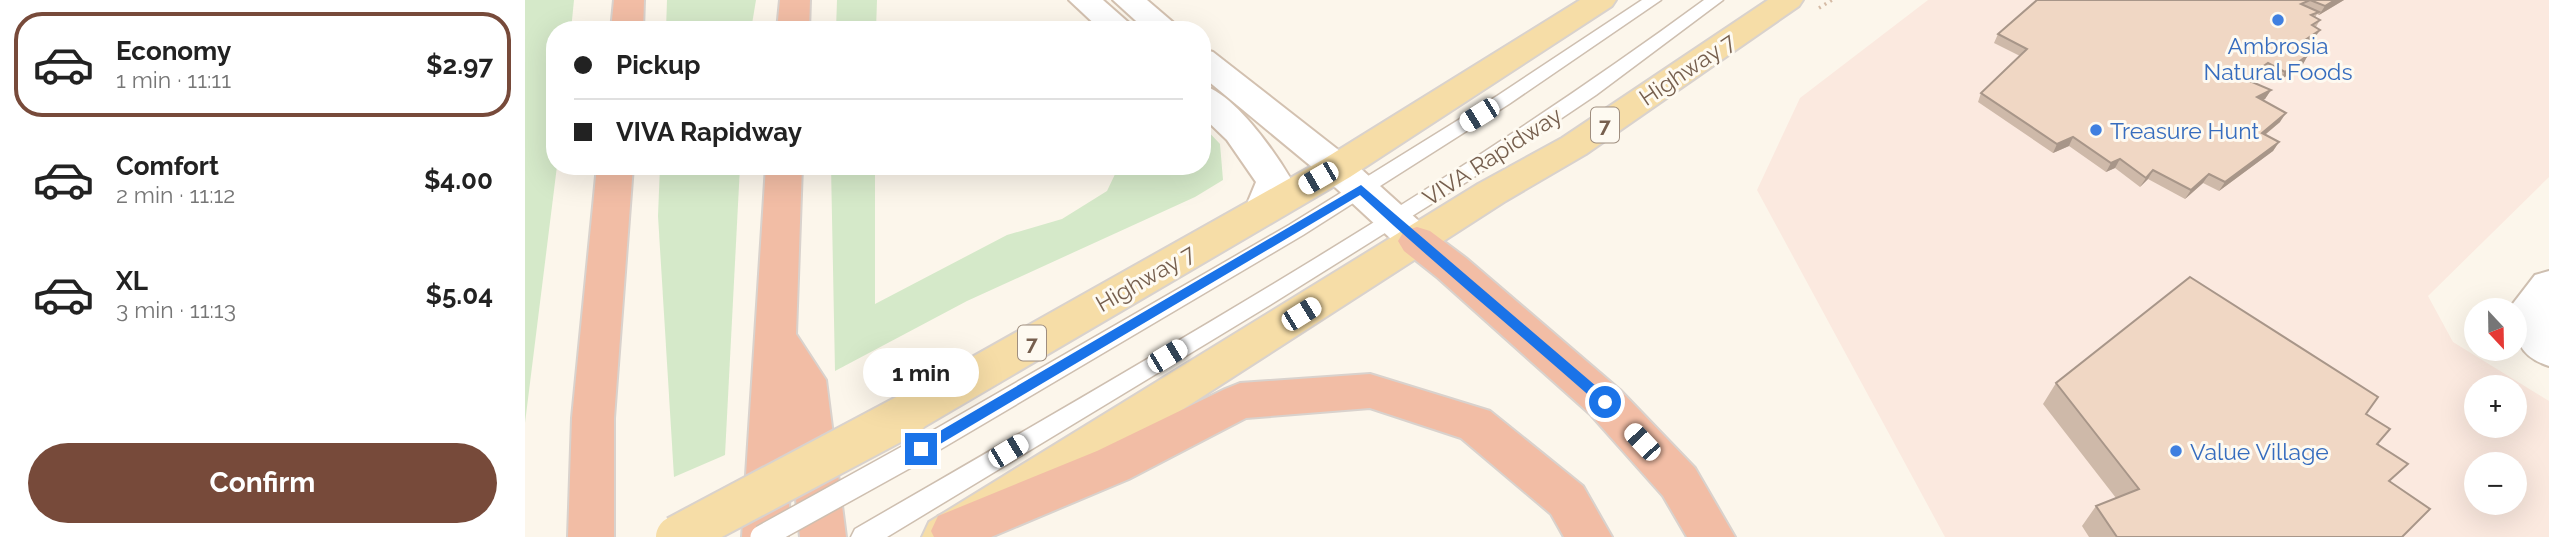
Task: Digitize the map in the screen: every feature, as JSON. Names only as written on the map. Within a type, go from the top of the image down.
[{"type":"highway","points":[[628,21],[629,0]]},
{"type":"highway","points":[[794,21],[795,0]]},
{"type":"highway","points":[[591,537],[593,418],[614,175]]},
{"type":"highway","points":[[763,537],[784,175]]},
{"type":"highway","points":[[1405,230],[1605,402],[1679,482],[1711,537]]},
{"type":"highway","points":[[774,335],[806,380],[823,537]]},
{"type":"highway","points":[[945,521],[1113,465],[1240,401],[1370,391],[1475,424],[1567,500],[1589,537]]},
{"type":"main road","name":"Highway 7","points":[[677,537],[914,432],[1262,211],[1349,179],[1601,0]]},
{"type":"main road","name":"Highway 7","points":[[945,521],[1405,230],[1491,193],[1574,146],[1788,0]]},
{"type":"street","points":[[1084,0],[1110,21]]},
{"type":"street","points":[[1128,0],[1154,21]]},
{"type":"street","points":[[1211,78],[1272,113],[1405,230]]},
{"type":"street","points":[[1211,79],[1240,132],[1274,181],[1262,211]]},
{"type":"street","points":[[2549,286],[2525,313],[2533,333],[2549,350]]},
{"type":"lane","name":"VIVA Rapidway","points":[[763,537],[914,432],[1349,179],[1503,100],[1653,0]]},
{"type":"lane","name":"VIVA Rapidway","points":[[1405,230],[1716,0]]},
{"type":"lane","points":[[864,537],[945,521]]},
{"type":"shaded area","points":[[1928,0],[2549,0],[2549,177],[2428,296],[2453,342],[2464,349],[2464,361],[2484,361],[2507,375],[2464,375],[2464,438],[2527,438],[2527,387],[2549,401],[2549,537],[1945,537],[1757,190],[1800,98]]},
{"type":"green space","points":[[525,0],[574,0],[572,21],[546,21],[546,175],[556,175],[525,423]]},
{"type":"green space","points":[[667,0],[756,0],[752,21],[666,21]]},
{"type":"green space","points":[[837,0],[877,0],[876,21],[836,21]]},
{"type":"green space","points":[[1211,134],[1220,144],[1223,180],[1195,197],[967,301],[835,371],[831,175],[875,175],[875,304],[1007,235],[1062,219],[1107,191],[1115,175],[1211,175]]},
{"type":"green space","points":[[660,175],[740,175],[725,455],[674,477],[658,216]]},
{"type":"building","points":[[2037,0],[2310,0],[2301,4],[2319,12],[2311,15],[2320,20],[2312,25],[2320,30],[2296,46],[2308,55],[2285,72],[2268,63],[2245,79],[2271,90],[2257,97],[2286,113],[2262,133],[2279,142],[2225,182],[2209,174],[2191,190],[2153,170],[2146,178],[2120,159],[2111,163],[2073,137],[2057,144],[1981,93],[2027,49],[1998,34]]},
{"type":"building","points":[[2310,0],[2335,0],[2325,6]]},
{"type":"building","points":[[2190,277],[2378,397],[2366,414],[2390,429],[2377,444],[2408,464],[2389,481],[2430,509],[2402,537],[2117,537],[2096,506],[2139,489],[2056,383]]},
{"type":"place","name":"Ambrosia Natural Foods","points":[[2278,20]]},
{"type":"place","name":"Treasure Hunt","points":[[2096,130]]},
{"type":"place","name":"Value Village","points":[[2176,451]]},
{"type":"route","points":[[921,449],[1296,230],[1361,189],[1417,242],[1452,268],[1605,402]]}]
